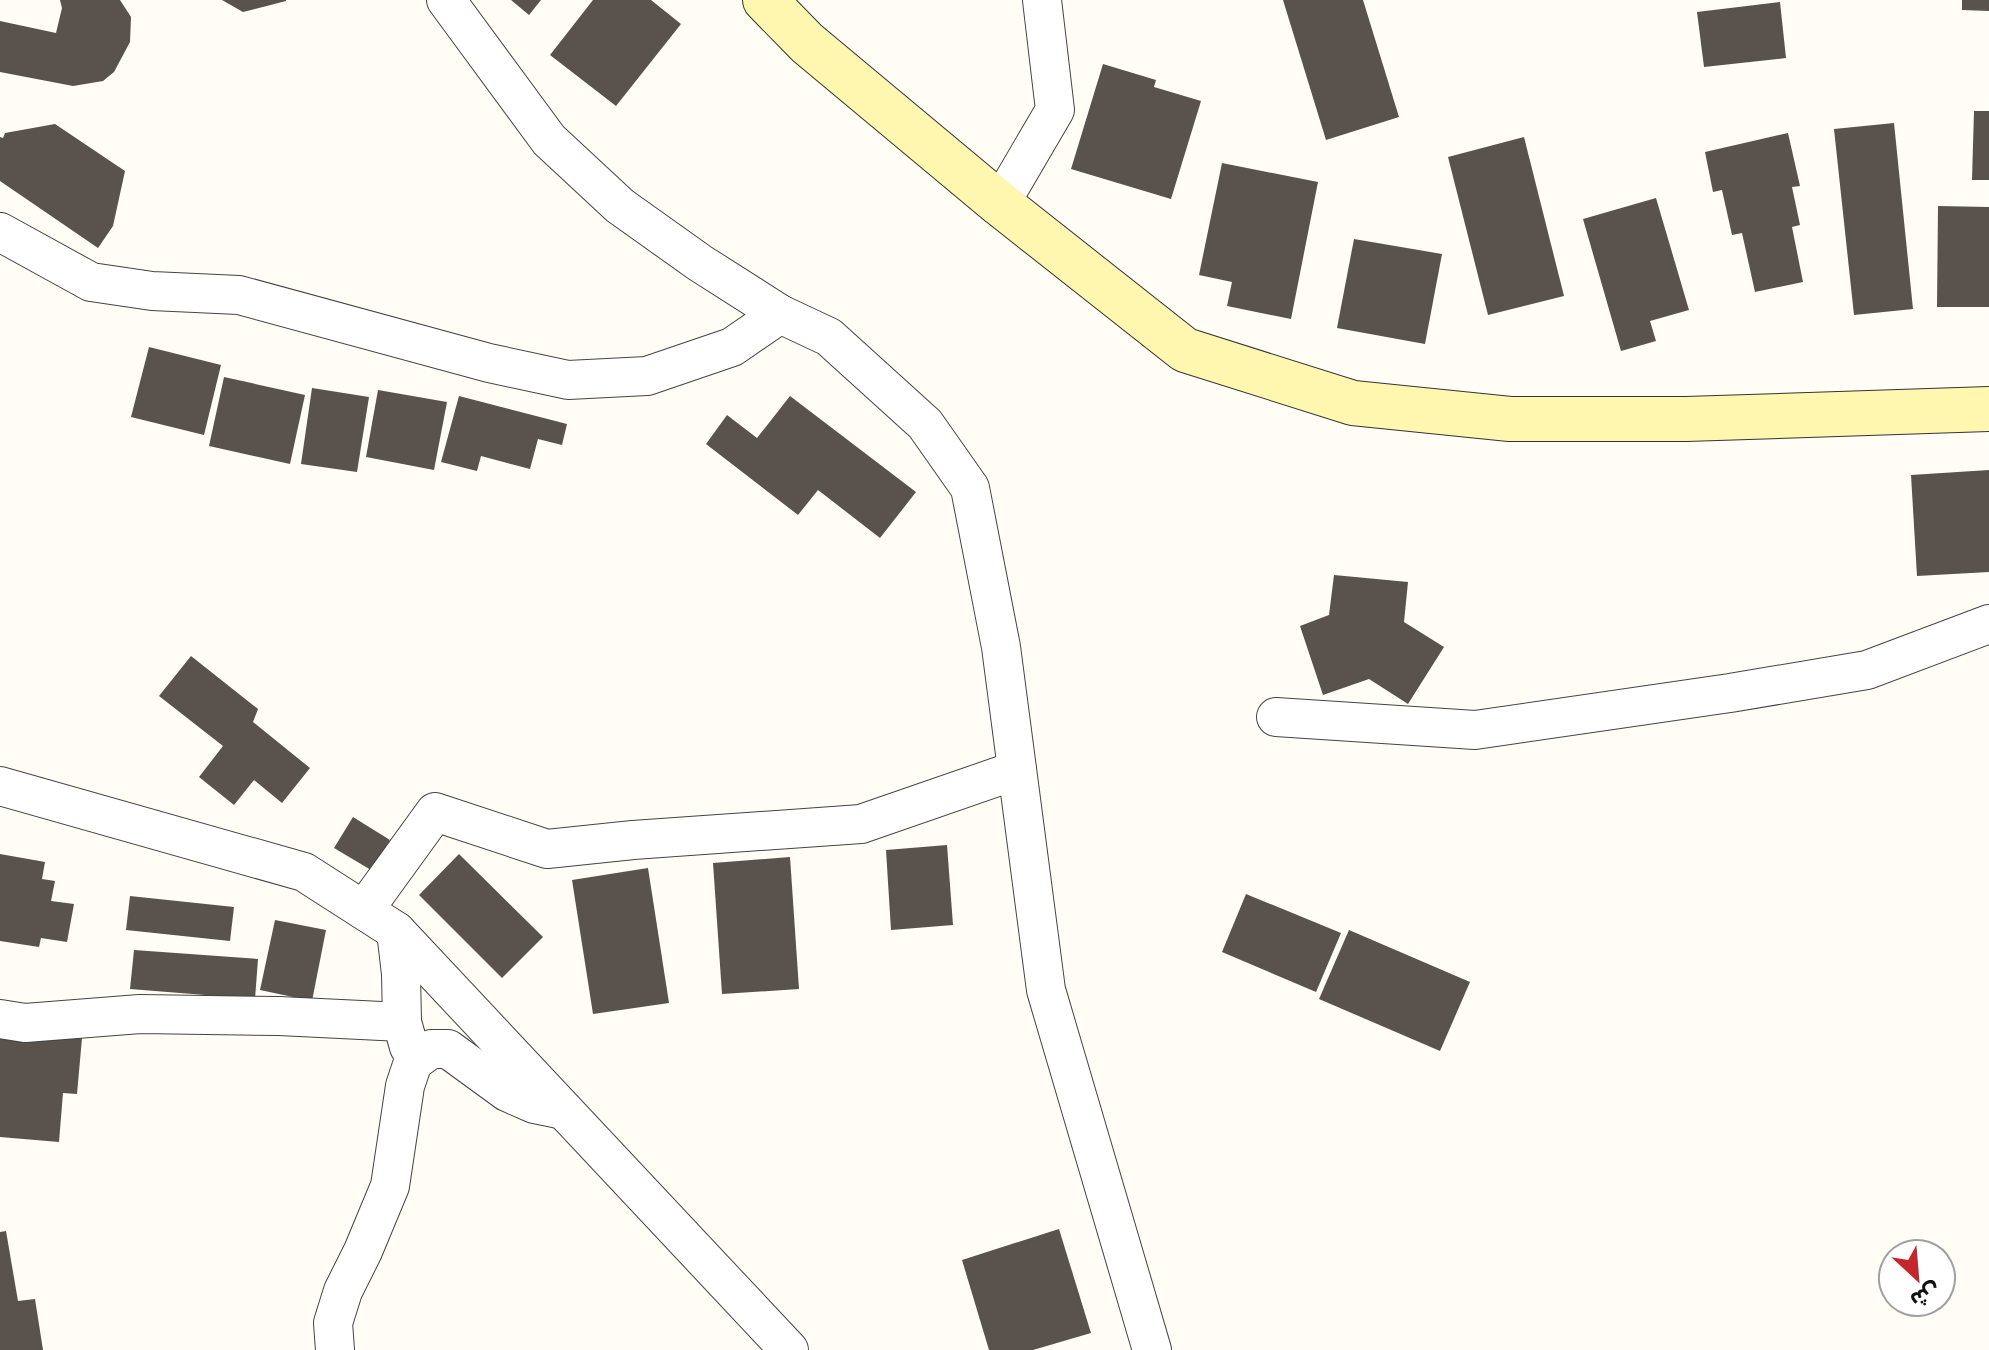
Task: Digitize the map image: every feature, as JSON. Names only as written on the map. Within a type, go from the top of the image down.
[{"type":"main road","points":[[732,0],[807,43]]},
{"type":"main road","points":[[765,0],[807,43],[1000,204],[1185,350],[1353,403],[1510,419],[1686,419],[1989,409]]},
{"type":"main road","points":[[1892,413],[1989,377]]},
{"type":"street","points":[[446,0],[549,140],[620,206],[700,263],[780,314],[829,337],[925,424],[970,488],[1001,647],[1046,990],[1152,1350]]},
{"type":"street","points":[[1000,204],[1055,110],[1042,0]]},
{"type":"street","points":[[0,232],[91,282],[152,291],[239,295],[489,363],[568,380],[647,376],[732,347],[780,314]]},
{"type":"street","points":[[1276,717],[1475,730],[1867,670],[1989,624]]},
{"type":"street","points":[[364,910],[435,812],[547,849],[861,824],[1017,770]]},
{"type":"street","points":[[0,786],[304,872],[396,931],[789,1350]]},
{"type":"street","points":[[335,1350],[333,1323],[343,1291],[390,1186],[405,1086],[413,1062],[402,1022],[396,931]]},
{"type":"street","points":[[0,1019],[25,1023],[140,1014],[402,1022]]},
{"type":"street","points":[[413,1062],[431,1049],[448,1049],[507,1092],[534,1104],[566,1111]]},
{"type":"building","points":[[60,0],[120,0],[131,17],[130,42],[114,72],[103,81],[73,86],[0,72],[0,21],[56,33],[62,8]]},
{"type":"building","points":[[222,0],[286,0],[286,1],[243,12]]},
{"type":"building","points":[[511,0],[541,0],[529,15]]},
{"type":"building","points":[[593,0],[651,0],[681,24],[616,106],[550,55]]},
{"type":"building","points":[[1283,0],[1363,0],[1399,117],[1326,140]]},
{"type":"building","points":[[1962,0],[1989,0],[1989,11],[1962,10]]},
{"type":"building","points":[[1780,2],[1786,58],[1704,67],[1697,12]]},
{"type":"building","points":[[1103,64],[1156,80],[1154,87],[1201,101],[1171,199],[1071,169]]},
{"type":"building","points":[[1974,111],[1989,111],[1989,180],[1972,180]]},
{"type":"building","points":[[1894,123],[1913,309],[1854,315],[1834,129]]},
{"type":"building","points":[[55,124],[125,171],[113,226],[98,248],[0,181],[0,137],[3,138],[5,133]]},
{"type":"building","points":[[1788,133],[1800,186],[1792,187],[1800,225],[1792,227],[1803,282],[1755,292],[1742,233],[1732,235],[1722,190],[1713,192],[1705,152]]},
{"type":"building","points":[[1524,137],[1564,296],[1488,315],[1448,157]]},
{"type":"building","points":[[1222,163],[1318,182],[1291,319],[1227,306],[1232,282],[1199,275]]},
{"type":"building","points":[[1656,198],[1689,310],[1650,321],[1656,341],[1621,351],[1583,219]]},
{"type":"building","points":[[1938,206],[1989,207],[1989,307],[1937,307]]},
{"type":"building","points":[[1354,239],[1442,254],[1425,344],[1337,328]]},
{"type":"building","points":[[149,347],[221,365],[204,435],[131,417]]},
{"type":"building","points":[[224,377],[305,395],[290,464],[209,446]]},
{"type":"building","points":[[312,388],[369,397],[357,472],[301,464]]},
{"type":"building","points":[[378,390],[447,402],[434,470],[366,457]]},
{"type":"building","points":[[459,396],[567,424],[562,445],[538,439],[530,469],[481,456],[477,471],[441,462]]},
{"type":"building","points":[[790,396],[916,492],[880,538],[818,490],[798,515],[706,444],[727,415],[757,438]]},
{"type":"building","points":[[1989,470],[1989,572],[1917,576],[1911,475]]},
{"type":"building","points":[[1334,575],[1408,582],[1404,622],[1444,647],[1408,704],[1369,679],[1323,695],[1300,626],[1329,615]]},
{"type":"building","points":[[191,656],[258,709],[253,722],[310,768],[282,803],[254,780],[234,805],[199,777],[223,746],[159,696]]},
{"type":"building","points":[[353,817],[390,840],[371,870],[334,848]]},
{"type":"building","points":[[947,845],[953,925],[891,930],[886,850]]},
{"type":"building","points":[[0,854],[45,862],[42,879],[55,881],[51,901],[74,904],[67,942],[41,938],[39,947],[0,941]]},
{"type":"building","points":[[459,854],[543,937],[502,978],[419,895]]},
{"type":"building","points":[[790,857],[799,989],[722,994],[713,863]]},
{"type":"building","points":[[648,868],[669,1003],[593,1014],[572,880]]},
{"type":"building","points":[[1246,894],[1341,933],[1316,992],[1222,952]]},
{"type":"building","points":[[130,896],[234,907],[230,941],[126,930]]},
{"type":"building","points":[[275,920],[326,930],[312,1001],[260,990]]},
{"type":"building","points":[[1349,930],[1470,982],[1440,1051],[1319,999]]},
{"type":"building","points":[[134,950],[258,959],[255,999],[130,989]]},
{"type":"building","points":[[0,1032],[82,1038],[77,1094],[63,1093],[59,1142],[0,1137]]},
{"type":"building","points":[[1059,1229],[1091,1333],[1033,1350],[989,1350],[962,1260]]},
{"type":"building","points":[[6,1231],[18,1301],[35,1299],[43,1350],[0,1350],[0,1232]]}]
